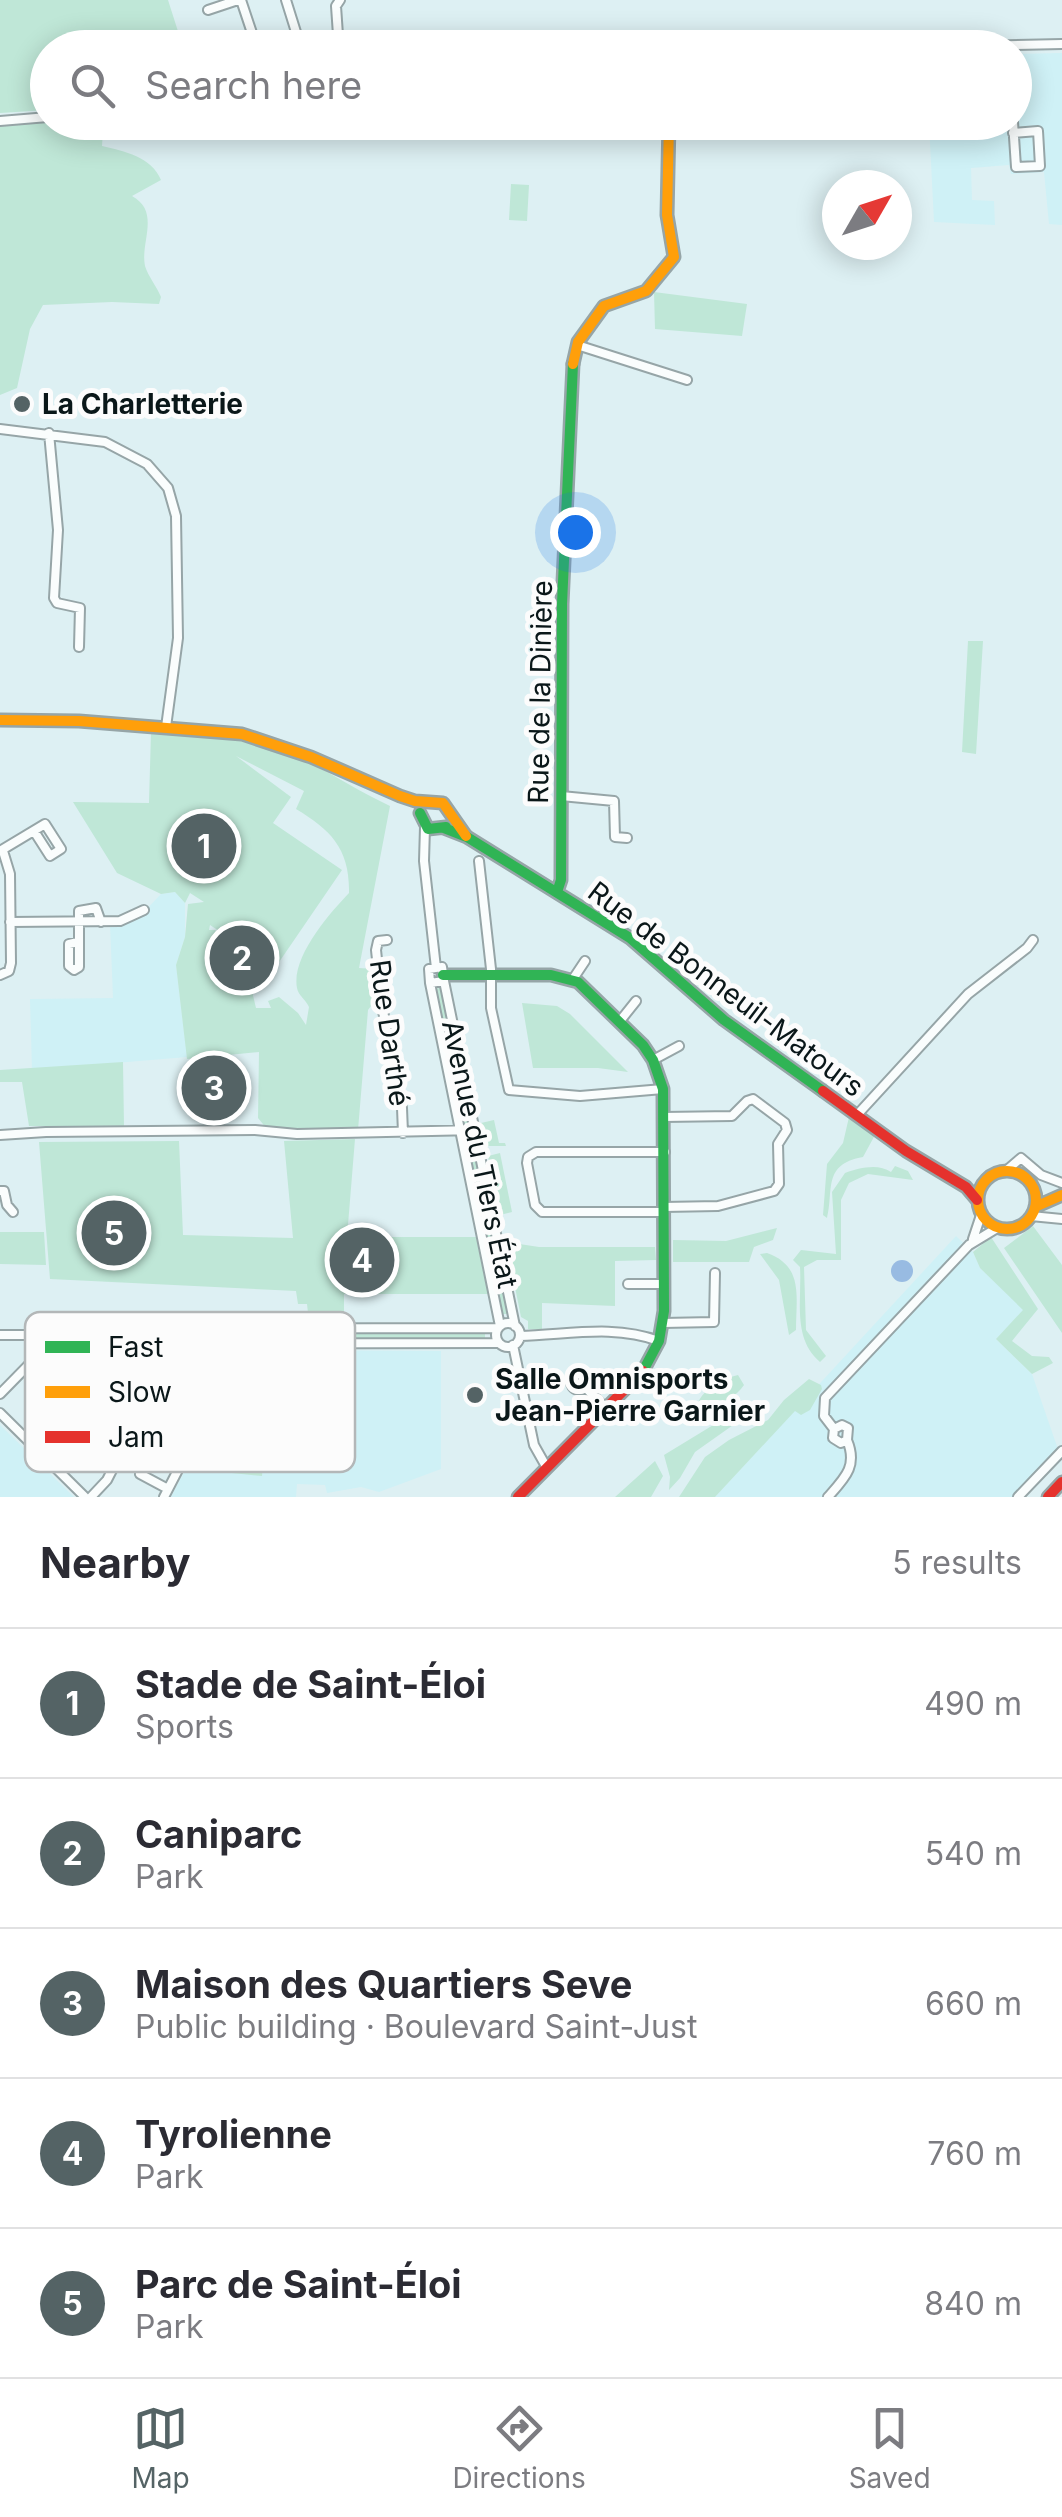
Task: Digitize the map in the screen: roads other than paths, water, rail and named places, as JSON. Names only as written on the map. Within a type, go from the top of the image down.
[{"type":"main road","name":"Rue de la Dinière","points":[[557,892],[561,880],[562,604],[571,370],[577,345],[604,306],[646,291],[674,257],[666,215],[668,140]]},
{"type":"main road","points":[[0,720],[166,727],[259,738],[364,778],[424,808],[435,829],[450,817]]},
{"type":"main road","name":"Rue de Bonneuil-Matours","points":[[424,808],[443,802],[467,836],[630,938],[696,998],[906,1151],[956,1180],[976,1200]]},
{"type":"main road","name":"Rue de Bonneuil-Matours","points":[[435,829],[467,836]]},
{"type":"main road","points":[[441,975],[551,975],[573,980],[620,1021],[652,1060],[663,1089],[664,1284],[659,1341],[643,1371],[518,1497]]},
{"type":"main road","points":[[956,1180],[985,1180],[1007,1170],[1023,1175],[1034,1188],[1062,1194]]},
{"type":"main road","points":[[985,1180],[976,1200],[981,1215],[997,1228],[1016,1228],[1062,1194]]},
{"type":"main road","points":[[1033,1212],[1034,1188]]},
{"type":"main road","points":[[1048,1497],[1062,1482]]},
{"type":"street","points":[[208,10],[239,0],[250,30]]},
{"type":"street","points":[[286,0],[295,30]]},
{"type":"street","points":[[338,30],[336,6],[340,0]]},
{"type":"street","points":[[1032,45],[1062,44]]},
{"type":"street","points":[[0,121],[30,118]]},
{"type":"street","points":[[1014,140],[1016,166],[1040,166],[1038,131],[1032,130]]},
{"type":"street","points":[[577,345],[687,380]]},
{"type":"street","points":[[0,428],[105,442],[158,473],[171,493],[176,520],[178,638],[166,727]]},
{"type":"street","points":[[49,433],[58,534],[54,598],[57,603],[80,608],[79,647]]},
{"type":"street","points":[[561,796],[614,801],[615,837],[627,838]]},
{"type":"street","points":[[0,975],[10,968],[10,874],[1,851],[45,824],[61,849],[50,856],[34,831]]},
{"type":"street","name":"Avenue du Tiers État","points":[[435,829],[424,852],[441,975],[520,1336]]},
{"type":"street","points":[[479,861],[494,1028],[509,1090],[580,1096],[663,1089]]},
{"type":"street","points":[[78,942],[80,910],[96,908],[101,922]]},
{"type":"street","points":[[10,922],[126,920],[144,910]]},
{"type":"street","name":"Rue Darthé","points":[[387,940],[378,941],[376,950],[382,1006],[402,1108],[402,1133]]},
{"type":"street","points":[[857,1115],[969,993],[1033,940]]},
{"type":"street","points":[[573,980],[586,962]]},
{"type":"street","name":"Avenue du Tiers État","points":[[441,975],[429,969],[498,1327],[496,1343]]},
{"type":"street","points":[[620,1021],[636,1001]]},
{"type":"street","points":[[652,1060],[679,1046]]},
{"type":"street","points":[[664,1117],[732,1116],[746,1100],[753,1099],[782,1120],[787,1130],[778,1144],[779,1184],[774,1191],[718,1206],[542,1212],[535,1205],[527,1160],[536,1152],[665,1152]]},
{"type":"street","points":[[0,1135],[476,1130]]},
{"type":"street","points":[[1007,1170],[1021,1158],[1041,1175],[1062,1183]]},
{"type":"street","points":[[0,1190],[4,1190],[6,1205],[13,1212]]},
{"type":"street","points":[[1033,1212],[1060,1222]]},
{"type":"street","points":[[970,1244],[981,1215]]},
{"type":"street","points":[[828,1497],[847,1476],[853,1454],[847,1440],[835,1440],[834,1428],[824,1416],[824,1398],[970,1244],[997,1228]]},
{"type":"street","points":[[663,1323],[714,1322],[716,1272]]},
{"type":"street","points":[[628,1284],[664,1284]]},
{"type":"street","points":[[355,1329],[515,1326]]},
{"type":"street","points":[[355,1344],[513,1344],[518,1343],[520,1336],[574,1336],[614,1330],[659,1341]]},
{"type":"street","points":[[0,1335],[25,1336]]},
{"type":"street","points":[[513,1344],[534,1446],[547,1468]]},
{"type":"street","points":[[0,1394],[25,1366]]},
{"type":"street","points":[[584,1387],[606,1409]]},
{"type":"street","points":[[0,1413],[25,1438]]},
{"type":"street","points":[[1018,1497],[1062,1450]]},
{"type":"street","points":[[61,1472],[88,1497],[111,1472]]},
{"type":"street","points":[[140,1474],[166,1493]]},
{"type":"water","points":[[902,1260],[910,1263],[910,1279],[902,1282],[894,1279],[891,1271],[894,1263]]},
{"type":"place","name":"La Charletterie","points":[[22,404]]},
{"type":"place","name":"Stade de Saint-Éloi","points":[[204,846]]},
{"type":"place","name":"Caniparc","points":[[242,958]]},
{"type":"place","name":"Maison des Quartiers Seve","points":[[214,1088]]},
{"type":"place","name":"Parc de Saint-Éloi","points":[[114,1233]]},
{"type":"place","name":"Tyrolienne","points":[[362,1260]]},
{"type":"place","name":"Salle Omnisports Jean-Pierre Garnier","points":[[475,1395]]}]
